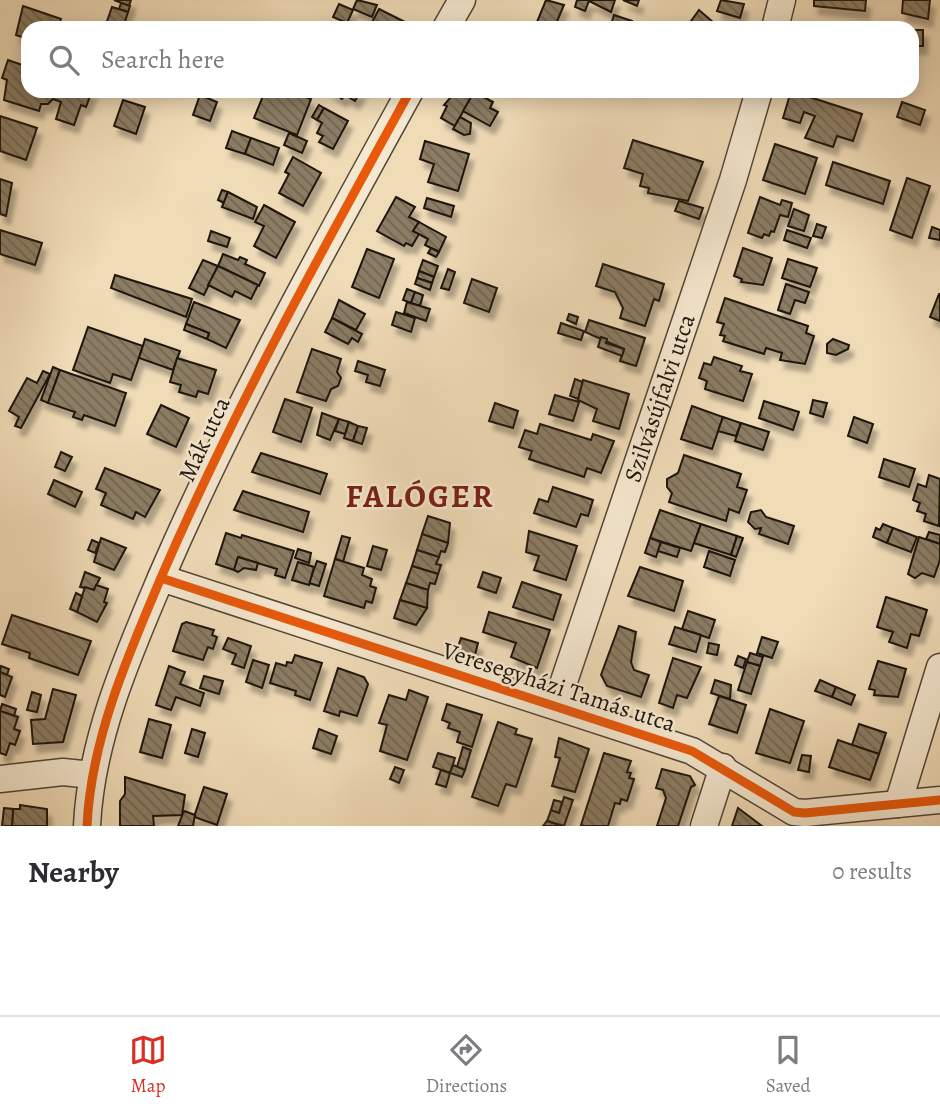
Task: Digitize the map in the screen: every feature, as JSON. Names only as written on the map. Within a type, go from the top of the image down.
[{"type":"street","points":[[450,21],[462,0]]},
{"type":"street","points":[[777,21],[782,0]]},
{"type":"street","name":"Mák utca","points":[[87,826],[92,775],[131,652],[161,578],[271,344],[406,98]]},
{"type":"street","name":"Szilvásújfalvi utca","points":[[556,705],[733,180],[757,98]]},
{"type":"street","name":"Veresegyházi Tamás utca","points":[[161,578],[692,751],[797,813],[940,800]]},
{"type":"street","points":[[898,804],[940,667]]},
{"type":"street","points":[[704,826],[723,767]]},
{"type":"street","points":[[0,779],[63,772],[92,775]]},
{"type":"building","points":[[114,0],[131,0],[129,6]]},
{"type":"building","points":[[357,0],[377,5],[372,17],[353,9]]},
{"type":"building","points":[[546,0],[564,5],[557,21],[537,21]]},
{"type":"building","points":[[577,0],[615,0],[611,12],[589,1],[585,11],[575,7]]},
{"type":"building","points":[[623,0],[639,0],[637,6]]},
{"type":"building","points":[[721,0],[744,4],[740,18],[717,11]]},
{"type":"building","points":[[814,0],[866,0],[865,11],[814,6]]},
{"type":"building","points":[[903,0],[930,0],[928,19],[902,13]]},
{"type":"building","points":[[121,3],[130,6],[128,12],[119,9]]},
{"type":"building","points":[[339,4],[353,10],[348,21],[333,17]]},
{"type":"building","points":[[23,6],[61,19],[21,21],[21,37],[16,35]]},
{"type":"building","points":[[112,7],[128,12],[125,21],[107,21]]},
{"type":"building","points":[[379,9],[403,21],[373,21]]},
{"type":"building","points":[[699,10],[712,21],[691,21]]},
{"type":"building","points":[[614,15],[632,21],[612,21]]},
{"type":"building","points":[[919,30],[923,30],[923,46],[919,46]]},
{"type":"building","points":[[8,60],[21,65],[21,98],[89,98],[86,107],[81,105],[74,125],[56,119],[61,102],[53,99],[48,104],[41,104],[39,111],[4,100],[7,80],[2,78]]},
{"type":"building","points":[[199,98],[217,102],[210,121],[193,115]]},
{"type":"building","points":[[262,98],[311,99],[297,135],[254,118]]},
{"type":"building","points":[[450,98],[471,98],[455,126],[441,118],[447,106],[444,105]]},
{"type":"building","points":[[471,98],[485,98],[493,102],[490,108],[498,112],[490,126],[463,111]]},
{"type":"building","points":[[789,98],[813,98],[862,114],[853,141],[837,136],[833,147],[805,138],[815,116],[804,112],[800,123],[783,118]]},
{"type":"building","points":[[123,100],[145,107],[136,134],[114,126]]},
{"type":"building","points":[[902,102],[925,110],[920,125],[897,117]]},
{"type":"building","points":[[319,105],[324,108],[317,120],[312,117]]},
{"type":"building","points":[[324,108],[348,121],[333,149],[319,142],[323,136],[317,133],[322,123],[317,120]]},
{"type":"building","points":[[0,116],[37,128],[26,160],[0,151]]},
{"type":"building","points":[[460,117],[471,123],[470,134],[464,135],[453,129]]},
{"type":"building","points":[[232,131],[251,138],[245,154],[226,148]]},
{"type":"building","points":[[289,133],[307,141],[302,153],[284,145]]},
{"type":"building","points":[[251,138],[279,148],[273,165],[245,154]]},
{"type":"building","points":[[633,140],[703,162],[688,201],[648,193],[649,188],[640,186],[643,174],[624,168]]},
{"type":"building","points":[[425,141],[469,154],[458,191],[428,182],[434,164],[420,159]]},
{"type":"building","points":[[775,144],[817,158],[805,194],[763,180]]},
{"type":"building","points":[[293,157],[321,173],[303,206],[279,193],[289,174],[285,172]]},
{"type":"building","points":[[833,162],[890,181],[883,204],[826,185]]},
{"type":"building","points":[[907,178],[930,186],[912,238],[890,230]]},
{"type":"building","points":[[0,179],[12,183],[6,216],[0,214]]},
{"type":"building","points":[[222,190],[228,192],[224,203],[218,200]]},
{"type":"building","points":[[228,192],[257,207],[253,219],[222,207]]},
{"type":"building","points":[[396,197],[415,207],[409,217],[419,222],[413,231],[419,234],[412,246],[406,243],[404,246],[377,231]]},
{"type":"building","points":[[760,197],[780,205],[782,200],[792,203],[788,217],[780,215],[774,232],[771,231],[769,236],[764,234],[762,238],[748,233]]},
{"type":"building","points":[[427,198],[454,206],[451,217],[424,208]]},
{"type":"building","points":[[679,201],[703,208],[699,219],[675,211]]},
{"type":"building","points":[[264,205],[295,222],[276,258],[254,246],[264,226],[255,222]]},
{"type":"building","points":[[794,209],[809,215],[804,231],[788,226]]},
{"type":"building","points":[[419,222],[446,237],[439,252],[425,245],[428,239],[413,231]]},
{"type":"building","points":[[817,224],[826,227],[822,238],[813,236]]},
{"type":"building","points":[[932,227],[940,230],[940,240],[929,238]]},
{"type":"building","points":[[0,230],[42,243],[35,265],[0,254]]},
{"type":"building","points":[[787,230],[811,238],[807,248],[784,240]]},
{"type":"building","points":[[211,231],[230,238],[227,247],[208,241]]},
{"type":"building","points":[[431,248],[439,252],[436,257],[428,253]]},
{"type":"building","points":[[743,248],[772,258],[763,285],[741,282],[742,279],[734,276]]},
{"type":"building","points":[[367,249],[394,259],[379,298],[352,287]]},
{"type":"building","points":[[223,254],[238,260],[240,257],[247,260],[245,264],[265,273],[259,286],[218,266]]},
{"type":"building","points":[[788,259],[817,268],[810,287],[782,278]]},
{"type":"building","points":[[203,260],[218,266],[204,295],[189,288]]},
{"type":"building","points":[[423,260],[438,266],[434,277],[419,271]]},
{"type":"building","points":[[603,264],[664,284],[659,301],[654,299],[645,326],[620,318],[623,308],[615,292],[596,286]]},
{"type":"building","points":[[218,266],[258,285],[251,299],[235,291],[232,297],[208,285]]},
{"type":"building","points":[[448,269],[455,272],[449,290],[441,288]]},
{"type":"building","points":[[419,271],[434,277],[432,283],[417,278]]},
{"type":"building","points":[[115,275],[192,299],[186,317],[111,288]]},
{"type":"building","points":[[417,278],[432,283],[430,290],[415,284]]},
{"type":"building","points":[[472,279],[497,288],[489,312],[464,303]]},
{"type":"building","points":[[786,284],[809,292],[805,303],[795,300],[790,314],[778,310]]},
{"type":"building","points":[[407,289],[415,292],[411,303],[403,300]]},
{"type":"building","points":[[415,292],[423,295],[420,306],[411,303]]},
{"type":"building","points":[[940,294],[940,321],[930,317]]},
{"type":"building","points":[[725,298],[808,326],[806,333],[814,336],[805,364],[780,360],[782,353],[766,348],[764,354],[723,341],[725,336],[720,335],[724,324],[717,322]]},
{"type":"building","points":[[339,300],[365,314],[356,330],[332,318]]},
{"type":"building","points":[[194,302],[240,320],[226,348],[207,339],[209,333],[186,324]]},
{"type":"building","points":[[407,302],[430,309],[426,321],[404,313]]},
{"type":"building","points":[[396,312],[415,318],[411,332],[392,325]]},
{"type":"building","points":[[569,314],[578,317],[576,324],[567,320]]},
{"type":"building","points":[[332,318],[362,334],[358,342],[352,338],[348,344],[325,332]]},
{"type":"building","points":[[589,320],[645,338],[636,366],[620,361],[624,349],[585,332]]},
{"type":"building","points":[[561,323],[584,331],[581,340],[558,333]]},
{"type":"building","points":[[186,324],[209,333],[207,339],[184,330]]},
{"type":"building","points":[[88,327],[143,346],[131,380],[113,374],[110,383],[73,370]]},
{"type":"building","points":[[601,337],[607,339],[606,343],[624,349],[622,356],[598,347]]},
{"type":"building","points":[[145,339],[180,351],[173,370],[139,358]]},
{"type":"building","points":[[833,339],[849,345],[848,349],[836,355],[827,353],[827,344]]},
{"type":"building","points":[[312,349],[341,359],[337,372],[341,378],[338,386],[331,389],[326,401],[297,392]]},
{"type":"building","points":[[714,357],[742,366],[740,371],[752,374],[743,401],[705,389],[707,381],[699,378],[704,363],[711,365]]},
{"type":"building","points":[[177,358],[216,370],[208,394],[198,391],[196,397],[179,392],[181,385],[170,382]]},
{"type":"building","points":[[358,361],[385,370],[380,386],[366,382],[368,375],[355,371]]},
{"type":"building","points":[[53,367],[60,370],[48,403],[41,400]]},
{"type":"building","points":[[60,370],[126,393],[115,426],[84,415],[82,420],[73,417],[75,412],[48,403]]},
{"type":"building","points":[[43,371],[50,374],[21,428],[15,426],[19,417],[9,411],[27,378],[37,383]]},
{"type":"building","points":[[575,379],[583,382],[578,399],[570,396]]},
{"type":"building","points":[[583,380],[629,394],[619,429],[593,421],[597,409],[578,400]]},
{"type":"building","points":[[555,395],[579,402],[573,421],[549,414]]},
{"type":"building","points":[[285,399],[312,408],[301,442],[273,432]]},
{"type":"building","points":[[813,400],[827,403],[823,417],[810,413]]},
{"type":"building","points":[[764,401],[799,412],[793,430],[759,418]]},
{"type":"building","points":[[495,403],[518,411],[513,428],[489,421]]},
{"type":"building","points":[[161,405],[189,418],[176,447],[147,434]]},
{"type":"building","points":[[692,406],[723,417],[712,449],[681,439]]},
{"type":"building","points":[[322,413],[339,419],[330,440],[317,435]]},
{"type":"building","points":[[723,417],[741,423],[736,436],[718,431]]},
{"type":"building","points":[[854,417],[873,424],[867,443],[848,436]]},
{"type":"building","points":[[339,419],[349,422],[345,434],[335,431]]},
{"type":"building","points":[[349,422],[358,426],[353,441],[344,438]]},
{"type":"building","points":[[741,423],[769,432],[763,450],[735,441]]},
{"type":"building","points":[[540,424],[591,440],[593,434],[614,441],[601,473],[587,468],[584,477],[529,459],[532,451],[519,447],[525,430],[537,434]]},
{"type":"building","points":[[358,426],[367,428],[362,444],[353,441]]},
{"type":"building","points":[[61,452],[72,457],[65,471],[55,467]]},
{"type":"building","points":[[261,453],[327,474],[320,494],[252,472]]},
{"type":"building","points":[[684,455],[741,474],[737,487],[747,490],[739,513],[729,509],[726,521],[669,502],[672,493],[667,487],[667,479],[678,473]]},
{"type":"building","points":[[884,459],[915,469],[909,487],[879,477]]},
{"type":"building","points":[[105,468],[160,490],[145,517],[136,512],[133,519],[101,505],[106,493],[96,489]]},
{"type":"building","points":[[929,475],[940,479],[939,526],[924,521],[926,514],[917,511],[920,503],[913,500],[918,484],[926,487]]},
{"type":"building","points":[[54,480],[82,492],[75,507],[48,494]]},
{"type":"building","points":[[553,487],[593,500],[588,516],[581,514],[576,527],[534,513],[539,499],[548,502]]},
{"type":"building","points":[[243,491],[309,512],[303,532],[234,510]]},
{"type":"building","points":[[660,510],[701,524],[691,551],[650,538]]},
{"type":"building","points":[[761,510],[766,517],[794,526],[788,544],[759,534],[761,528],[755,529],[748,522],[751,512]]},
{"type":"building","points":[[428,516],[450,523],[448,543],[422,534]]},
{"type":"building","points":[[701,524],[737,536],[731,555],[694,543]]},
{"type":"building","points":[[883,524],[893,528],[887,543],[873,537],[876,528],[880,530]]},
{"type":"building","points":[[893,528],[917,537],[911,552],[887,543]]},
{"type":"building","points":[[529,531],[577,546],[566,580],[534,570],[539,556],[526,552]]},
{"type":"building","points":[[929,532],[940,535],[940,544],[926,539]]},
{"type":"building","points":[[226,533],[241,538],[242,535],[294,551],[285,578],[275,575],[277,569],[238,557],[234,570],[216,564]]},
{"type":"building","points":[[422,534],[448,543],[445,552],[441,551],[439,557],[417,550]]},
{"type":"building","points":[[342,536],[350,538],[343,562],[335,559]]},
{"type":"building","points":[[737,536],[743,538],[736,557],[731,555]]},
{"type":"building","points":[[919,537],[940,544],[940,560],[934,577],[922,573],[915,578],[908,574]]},
{"type":"building","points":[[101,538],[126,548],[114,570],[94,562]]},
{"type":"building","points":[[650,538],[661,542],[656,557],[645,553]]},
{"type":"building","points":[[92,540],[99,543],[95,553],[88,550]]},
{"type":"building","points":[[661,542],[680,548],[677,557],[658,551]]},
{"type":"building","points":[[373,546],[387,550],[381,570],[367,566]]},
{"type":"building","points":[[298,549],[311,553],[309,563],[295,558]]},
{"type":"building","points":[[417,550],[439,557],[436,564],[441,565],[438,574],[412,566]]},
{"type":"building","points":[[709,551],[735,560],[730,576],[704,567]]},
{"type":"building","points":[[238,557],[258,563],[256,570],[234,570]]},
{"type":"building","points":[[335,559],[364,568],[362,575],[372,579],[370,586],[376,588],[372,603],[366,601],[364,608],[324,596]]},
{"type":"building","points":[[317,561],[326,564],[319,586],[309,583]]},
{"type":"building","points":[[298,562],[314,567],[309,585],[292,580]]},
{"type":"building","points":[[412,566],[438,574],[435,584],[430,583],[428,590],[406,583]]},
{"type":"building","points":[[640,567],[683,581],[674,611],[628,596]]},
{"type":"building","points":[[85,572],[100,578],[94,590],[80,587]]},
{"type":"building","points":[[483,572],[501,578],[496,593],[478,587]]},
{"type":"building","points":[[522,582],[561,595],[553,620],[513,607]]},
{"type":"building","points":[[406,583],[428,590],[427,608],[400,600]]},
{"type":"building","points":[[96,585],[108,589],[104,602],[107,603],[97,622],[77,612],[85,587],[94,590]]},
{"type":"building","points":[[76,593],[82,596],[77,612],[70,609]]},
{"type":"building","points":[[886,597],[927,610],[919,636],[911,634],[907,648],[889,642],[893,632],[877,627]]},
{"type":"building","points":[[400,600],[427,608],[416,625],[394,618]]},
{"type":"building","points":[[688,611],[715,620],[709,638],[682,629]]},
{"type":"building","points":[[489,612],[550,630],[537,668],[511,657],[516,643],[483,632]]},
{"type":"building","points":[[12,615],[91,641],[78,675],[29,658],[30,653],[2,644]]},
{"type":"building","points":[[186,622],[214,630],[212,635],[217,637],[213,649],[208,647],[203,660],[173,651],[182,624]]},
{"type":"building","points":[[619,626],[636,632],[631,662],[634,670],[649,675],[641,697],[607,686],[601,675]]},
{"type":"building","points":[[675,627],[701,635],[696,652],[669,644]]},
{"type":"building","points":[[762,637],[778,642],[772,658],[757,653]]},
{"type":"building","points":[[228,638],[251,646],[244,668],[232,664],[236,654],[223,649]]},
{"type":"building","points":[[461,638],[478,643],[474,659],[456,653]]},
{"type":"building","points":[[709,643],[719,645],[717,655],[707,653]]},
{"type":"building","points":[[750,653],[763,657],[760,666],[747,662]]},
{"type":"building","points":[[295,655],[322,663],[310,700],[295,695],[296,691],[270,683],[276,663],[286,666],[287,662],[292,663]]},
{"type":"building","points":[[738,656],[746,659],[743,668],[735,665]]},
{"type":"building","points":[[673,658],[701,667],[687,698],[677,695],[673,708],[659,703]]},
{"type":"building","points":[[253,660],[269,665],[262,688],[246,682]]},
{"type":"building","points":[[878,661],[906,669],[898,697],[874,695],[875,690],[869,689]]},
{"type":"building","points":[[747,662],[760,666],[751,694],[738,690]]},
{"type":"building","points":[[1,666],[9,669],[7,675],[0,672]]},
{"type":"building","points":[[169,666],[185,672],[180,684],[204,693],[200,706],[176,697],[171,710],[156,705]]},
{"type":"building","points":[[338,668],[364,677],[368,684],[357,716],[340,711],[339,716],[324,711]]},
{"type":"building","points":[[0,672],[12,677],[5,697],[0,695]]},
{"type":"building","points":[[204,676],[223,681],[219,694],[200,688]]},
{"type":"building","points":[[715,680],[731,685],[730,699],[711,693]]},
{"type":"building","points":[[820,680],[836,687],[832,697],[815,691]]},
{"type":"building","points":[[836,687],[855,695],[851,705],[832,697]]},
{"type":"building","points":[[53,689],[76,695],[63,742],[33,744],[31,720],[45,719]]},
{"type":"building","points":[[409,690],[428,697],[407,760],[380,751],[387,725],[379,723],[389,695],[406,700]]},
{"type":"building","points":[[32,692],[41,695],[37,712],[27,710]]},
{"type":"building","points":[[719,696],[746,705],[737,733],[709,724]]},
{"type":"building","points":[[2,704],[16,709],[14,716],[0,711]]},
{"type":"building","points":[[447,704],[482,715],[472,747],[457,742],[460,732],[448,728],[450,723],[442,720]]},
{"type":"building","points":[[770,709],[804,721],[790,763],[756,753]]},
{"type":"building","points":[[0,711],[18,717],[14,729],[20,731],[15,745],[10,743],[6,755],[0,753]]},
{"type":"building","points":[[149,719],[171,725],[162,758],[140,752]]},
{"type":"building","points":[[498,722],[517,729],[515,734],[532,739],[516,787],[506,784],[498,806],[472,797]]},
{"type":"building","points":[[859,724],[886,733],[879,754],[852,745]]},
{"type":"building","points":[[192,729],[205,733],[198,757],[185,753]]},
{"type":"building","points":[[319,729],[337,736],[331,754],[313,748]]},
{"type":"building","points":[[559,738],[589,749],[575,792],[552,786],[560,758],[555,757]]},
{"type":"building","points":[[838,740],[879,754],[870,780],[829,767]]},
{"type":"building","points":[[463,747],[471,750],[465,770],[457,767]]},
{"type":"building","points":[[438,753],[455,758],[450,773],[433,767]]},
{"type":"building","points":[[604,753],[631,761],[627,772],[631,773],[629,778],[634,779],[627,801],[621,799],[620,804],[615,803],[608,826],[584,826],[581,825]]},
{"type":"building","points":[[802,755],[811,756],[809,772],[798,770]]},
{"type":"building","points":[[453,765],[465,770],[462,777],[450,773]]},
{"type":"building","points":[[395,767],[404,770],[399,783],[390,779]]},
{"type":"building","points":[[662,769],[690,776],[695,785],[691,787],[678,826],[657,826],[666,798],[663,790],[656,788]]},
{"type":"building","points":[[441,770],[450,773],[446,787],[436,784]]},
{"type":"building","points":[[125,777],[185,795],[182,815],[153,816],[154,826],[120,826],[120,801],[125,794]]},
{"type":"building","points":[[204,787],[227,794],[217,825],[194,817]]},
{"type":"building","points":[[564,797],[573,800],[564,826],[547,821],[551,810],[559,813]]},
{"type":"building","points":[[554,800],[562,802],[559,813],[551,810]]},
{"type":"building","points":[[20,805],[47,809],[47,826],[12,826],[13,809],[20,809]]},
{"type":"building","points":[[4,808],[13,809],[12,826],[2,826]]},
{"type":"building","points":[[738,808],[762,826],[732,826]]},
{"type":"building","points":[[184,811],[195,815],[193,826],[178,826]]},
{"type":"building","points":[[547,821],[562,826],[543,826]]},
{"type":"cycle path","points":[[87,826],[90,793],[104,728],[125,665],[163,573],[250,389],[406,98]]},
{"type":"cycle path","points":[[161,578],[692,751],[794,812],[940,800]]},
{"type":"district","name":"FALÓGER","points":[[420,496]]}]
